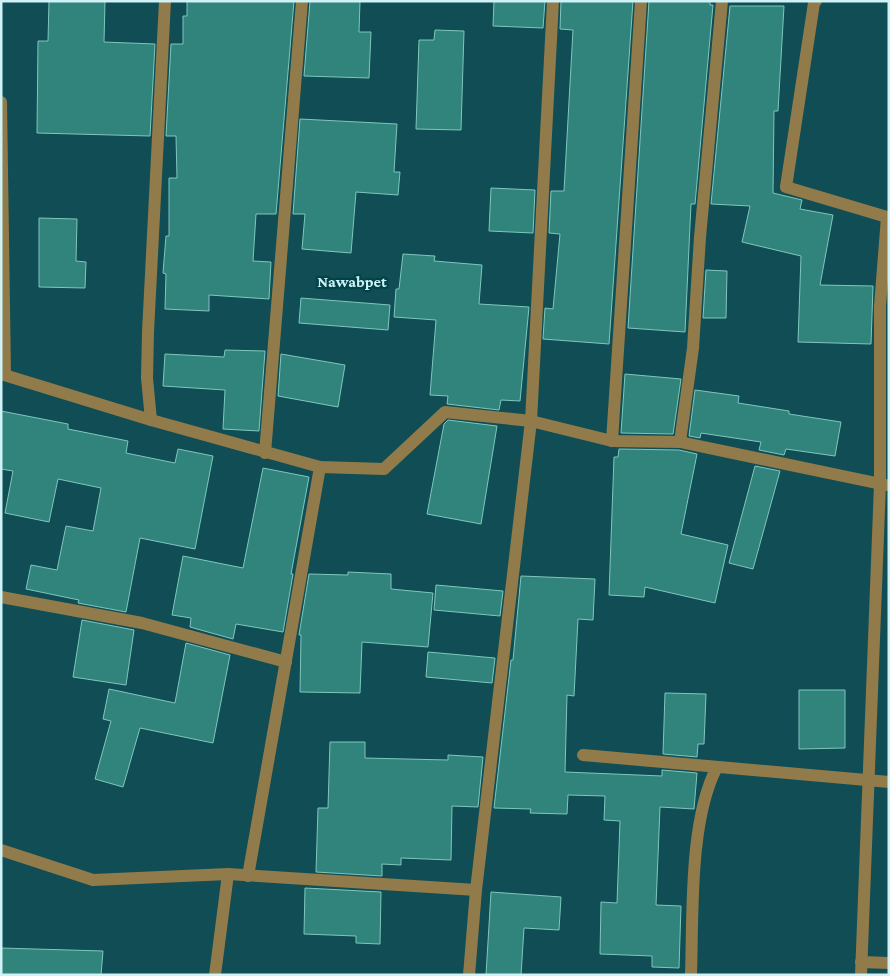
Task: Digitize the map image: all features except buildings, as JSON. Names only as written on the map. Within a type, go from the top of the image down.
[{"type":"street","points":[[151,420],[147,378],[148,332],[165,1]]},
{"type":"street","points":[[265,453],[302,1]]},
{"type":"street","points":[[469,975],[476,890],[531,421],[553,1]]},
{"type":"street","points":[[612,441],[641,1]]},
{"type":"street","points":[[680,442],[693,348],[700,237],[722,1]]},
{"type":"street","points":[[816,1],[814,2],[786,187],[887,216],[880,306],[884,485],[860,975]]},
{"type":"street","points":[[1,102],[3,374],[151,420],[320,467],[384,469],[445,412],[531,421],[612,441],[680,442],[884,485]]},
{"type":"street","points":[[248,876],[320,467]]},
{"type":"street","points":[[1,597],[142,623],[286,662]]},
{"type":"street","points":[[583,755],[889,782]]},
{"type":"street","points":[[691,975],[697,838],[708,784],[717,767]]},
{"type":"street","points":[[1,850],[94,880],[228,874],[476,890]]},
{"type":"street","points":[[215,975],[228,874]]},
{"type":"street","points":[[861,962],[889,963]]},
{"type":"district","name":"Nawabpet","points":[[352,281]]}]
